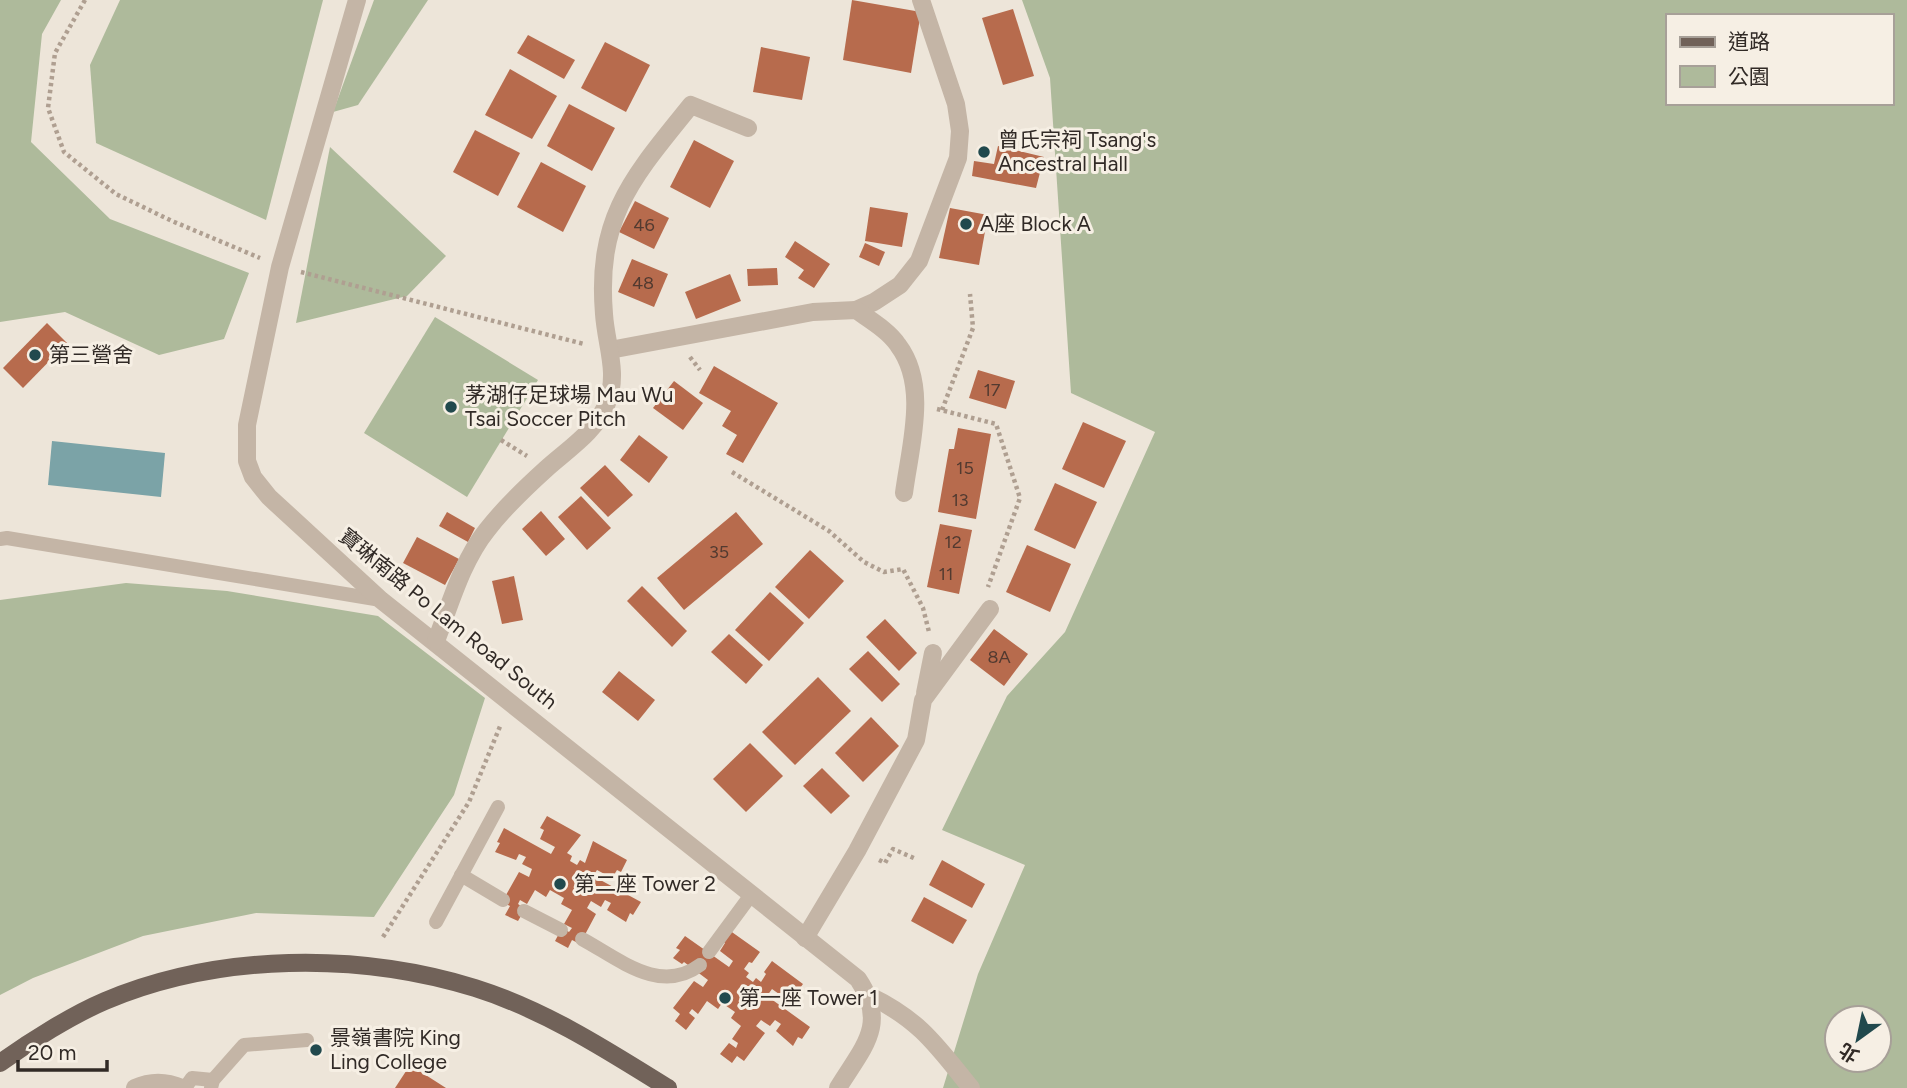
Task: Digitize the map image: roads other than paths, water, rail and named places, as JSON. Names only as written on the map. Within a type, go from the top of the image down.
[{"type":"main road","points":[[0,1063],[23,1046],[104,1001],[177,978],[251,965],[327,962],[402,970],[476,989],[547,1017],[668,1088]]},
{"type":"street","name":"寶琳南路 Po Lam Road South","points":[[357,0],[280,267],[247,425],[247,461],[253,477],[269,497],[381,600],[436,641],[858,979],[870,996],[895,1008],[917,1024],[971,1088]]},
{"type":"street","points":[[610,350],[813,312],[856,310],[900,285],[919,261],[958,158],[960,131],[956,104],[926,1]]},
{"type":"street","points":[[436,641],[465,568],[485,532],[521,492],[594,426],[607,403],[613,377],[602,288],[605,250],[615,214],[634,178],[691,106],[748,128]]},
{"type":"street","points":[[856,310],[898,344],[912,372],[916,403],[904,493]]},
{"type":"street","points":[[923,700],[990,609]]},
{"type":"street","points":[[806,938],[857,851],[916,740],[933,653]]},
{"type":"street","points":[[838,1088],[870,1036],[873,1016],[870,996]]},
{"type":"street","points":[[135,1088],[164,1082],[183,1088]]},
{"type":"lane","points":[[0,539],[381,600]]},
{"type":"lane","points":[[436,922],[498,807]]},
{"type":"lane","points":[[461,875],[503,900]]},
{"type":"lane","points":[[709,952],[751,895]]},
{"type":"lane","points":[[524,911],[561,930]]},
{"type":"lane","points":[[582,939],[653,977],[681,975],[700,965]]},
{"type":"lane","points":[[183,1088],[192,1078],[212,1084],[244,1045],[307,1040]]},
{"type":"water","points":[[52,441],[165,453],[161,497],[48,485]]},
{"type":"place","name":"曾氏宗祠 Tsang's Ancestral Hall","points":[[984,152]]},
{"type":"place","name":"A座 Block A","points":[[966,224]]},
{"type":"place","name":"第三營舍","points":[[35,355]]},
{"type":"place","name":"茅湖仔足球場 Mau Wu Tsai Soccer Pitch","points":[[451,407]]},
{"type":"place","name":"第二座 Tower 2","points":[[560,884]]},
{"type":"place","name":"第一座 Tower 1","points":[[725,998]]},
{"type":"place","name":"景嶺書院 King Ling College","points":[[316,1050]]}]
